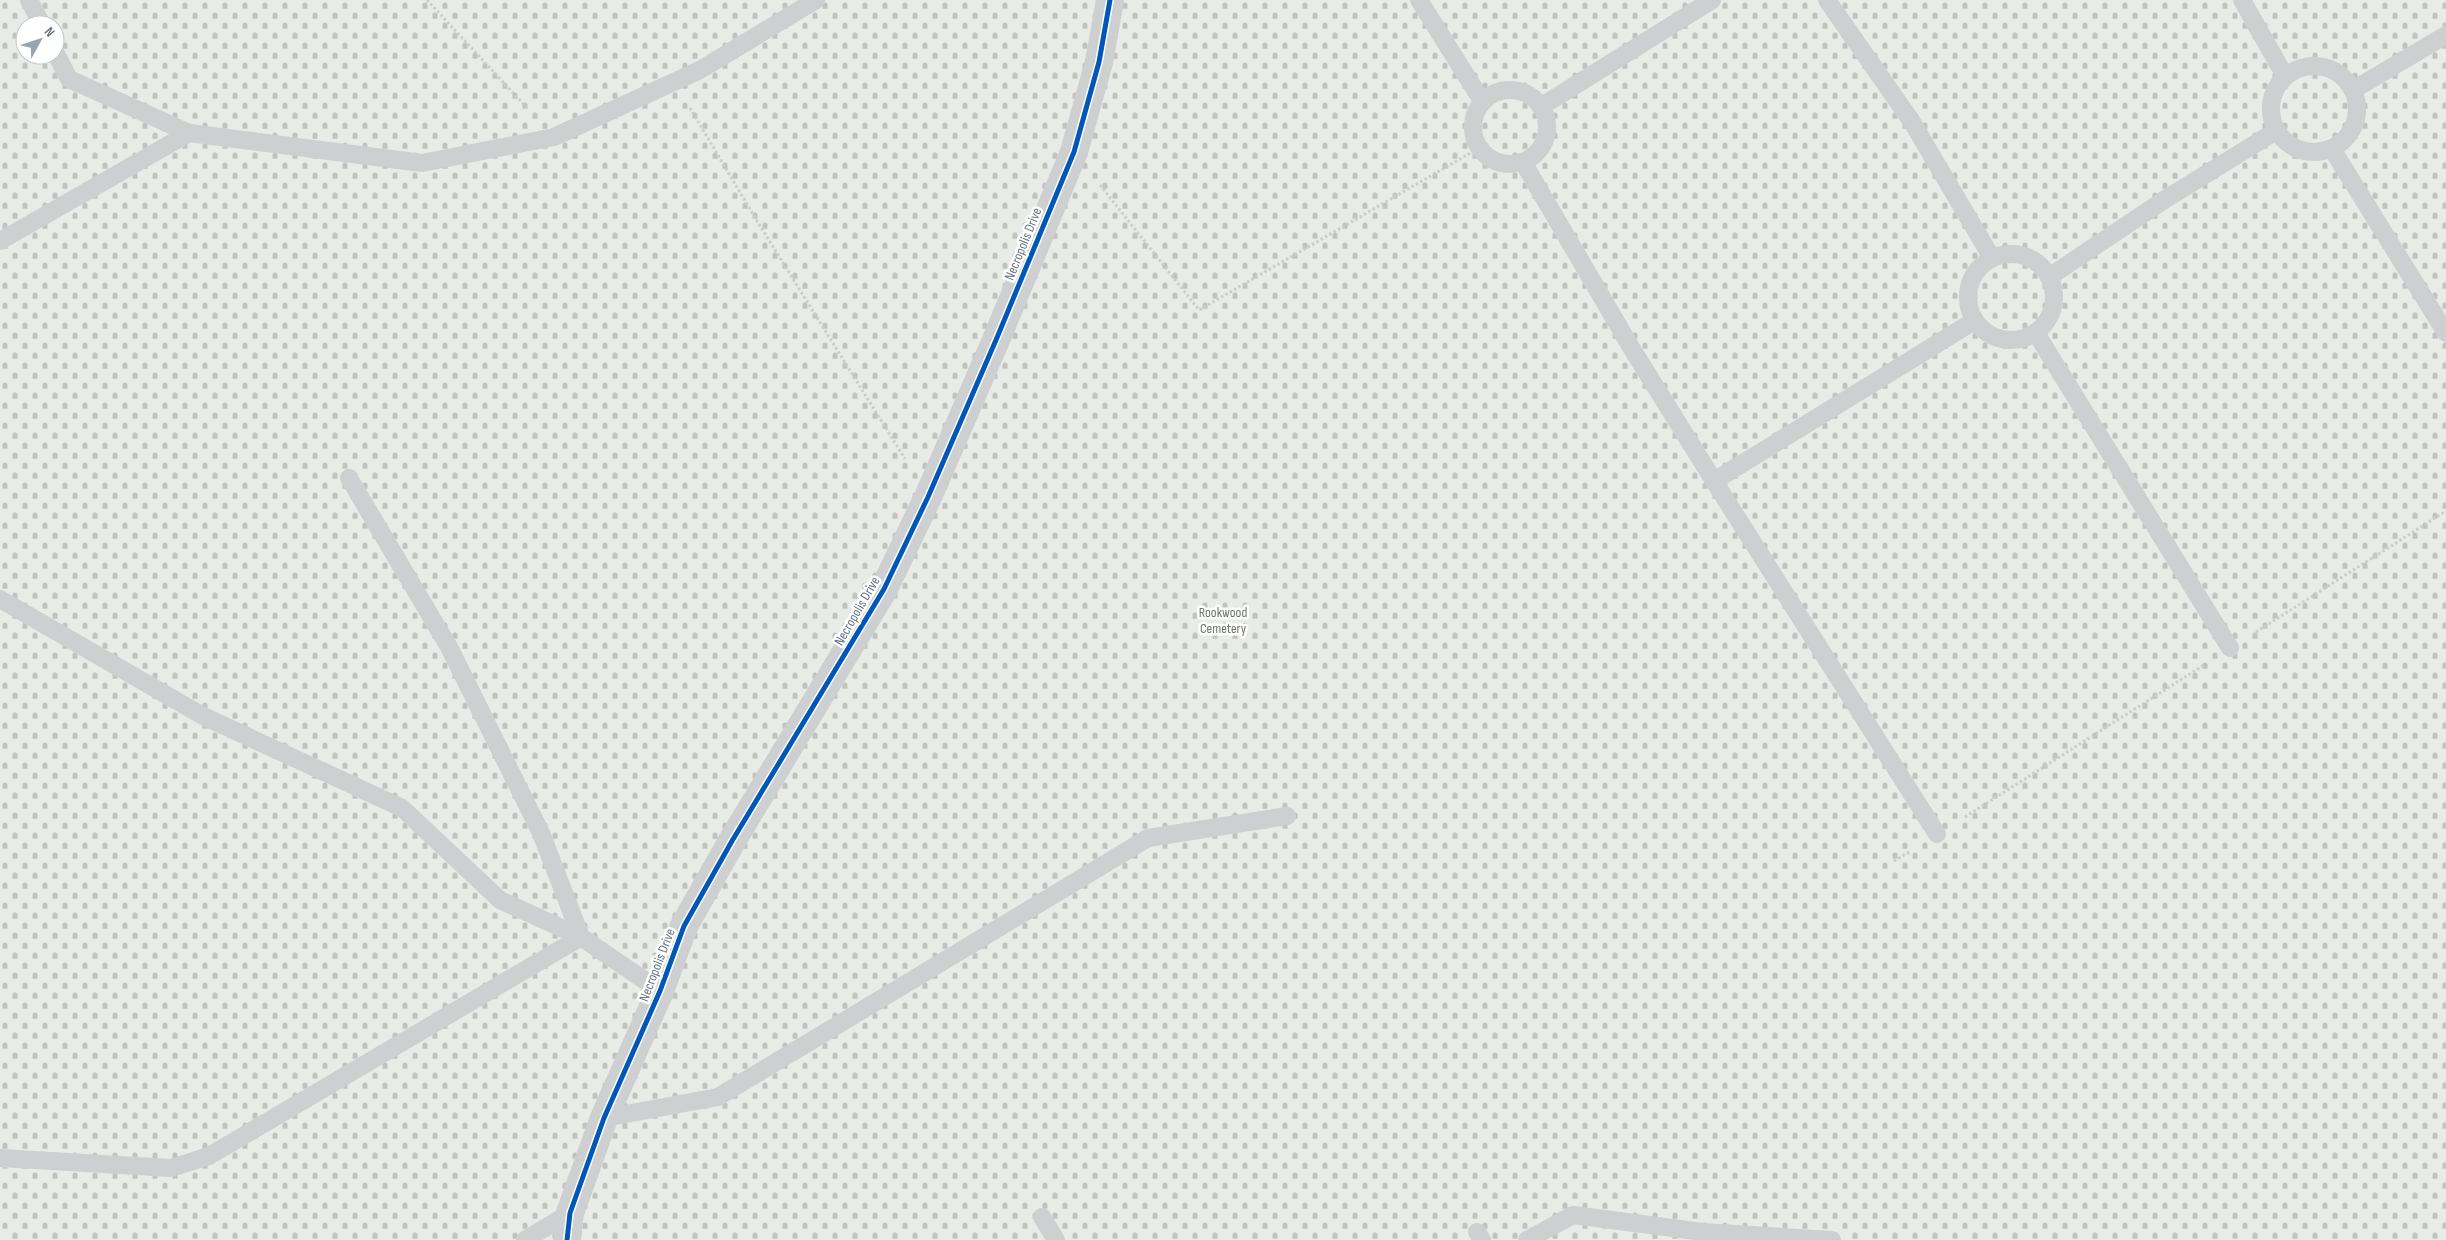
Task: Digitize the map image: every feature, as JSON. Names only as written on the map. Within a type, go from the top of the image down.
[{"type":"street","name":"Necropolis Drive","points":[[567,1240],[570,1213],[604,1118],[660,991],[684,926],[732,841],[884,590],[928,497],[1074,152],[1099,62],[1110,0]]},
{"type":"lane","points":[[29,0],[37,15]]},
{"type":"lane","points":[[61,65],[68,79],[189,133],[422,163],[554,137],[700,70],[816,0]]},
{"type":"lane","points":[[1419,0],[1482,101]]},
{"type":"lane","points":[[1542,106],[1712,0]]},
{"type":"lane","points":[[1827,0],[1912,122],[1992,258]]},
{"type":"lane","points":[[2242,0],[2285,76]]},
{"type":"lane","points":[[2353,90],[2446,35]]},
{"type":"lane","points":[[2318,66],[2332,69],[2345,78],[2353,90],[2357,105],[2356,120],[2350,134],[2332,149],[2317,153],[2293,147],[2276,131],[2271,116],[2271,101],[2275,88],[2285,76],[2298,68],[2318,66]]},
{"type":"lane","points":[[1506,89],[1522,91],[1534,98],[1542,106],[1547,118],[1548,130],[1544,143],[1537,154],[1524,162],[1510,164],[1496,162],[1479,148],[1474,136],[1473,125],[1475,112],[1482,101],[1493,93],[1506,89]]},
{"type":"lane","points":[[2050,277],[2164,200],[2276,131]]},
{"type":"lane","points":[[0,241],[189,133]]},
{"type":"lane","points":[[2332,149],[2446,332]]},
{"type":"lane","points":[[1524,162],[1632,349],[1937,834]]},
{"type":"lane","points":[[2004,254],[2019,255],[2040,265],[2050,277],[2054,292],[2054,304],[2049,318],[2036,332],[2023,339],[2004,340],[1990,336],[1974,321],[1968,307],[1971,280],[1979,267],[1992,258],[2004,254]]},
{"type":"lane","points":[[1714,481],[1974,321]]},
{"type":"lane","points":[[2036,332],[2230,648]]},
{"type":"lane","points":[[349,478],[449,647],[541,833],[581,937]]},
{"type":"lane","points":[[0,598],[203,716],[402,808],[500,900],[581,937],[660,991]]},
{"type":"lane","points":[[604,1118],[718,1097],[1148,838],[1287,816]]},
{"type":"lane","points":[[0,1158],[171,1168],[209,1156],[581,937]]},
{"type":"lane","points":[[525,1240],[570,1213]]},
{"type":"lane","points":[[1527,1240],[1573,1215],[1703,1232],[1832,1240]]},
{"type":"lane","points":[[1042,1217],[1056,1240]]},
{"type":"path","points":[[428,0],[554,137]]},
{"type":"path","points":[[675,82],[756,221],[928,497]]},
{"type":"path","points":[[1074,152],[1198,310],[1479,148]]},
{"type":"path","points":[[1894,861],[2446,511]]},
{"type":"green space","name":"Rookwood Cemetery","points":[[0,0],[2446,0],[2446,1240],[0,1240]]},
{"type":"cycle path","points":[[567,1240],[570,1213],[604,1118],[660,991],[684,926],[732,841],[884,589],[928,497],[1074,152],[1099,62],[1110,0]]}]
